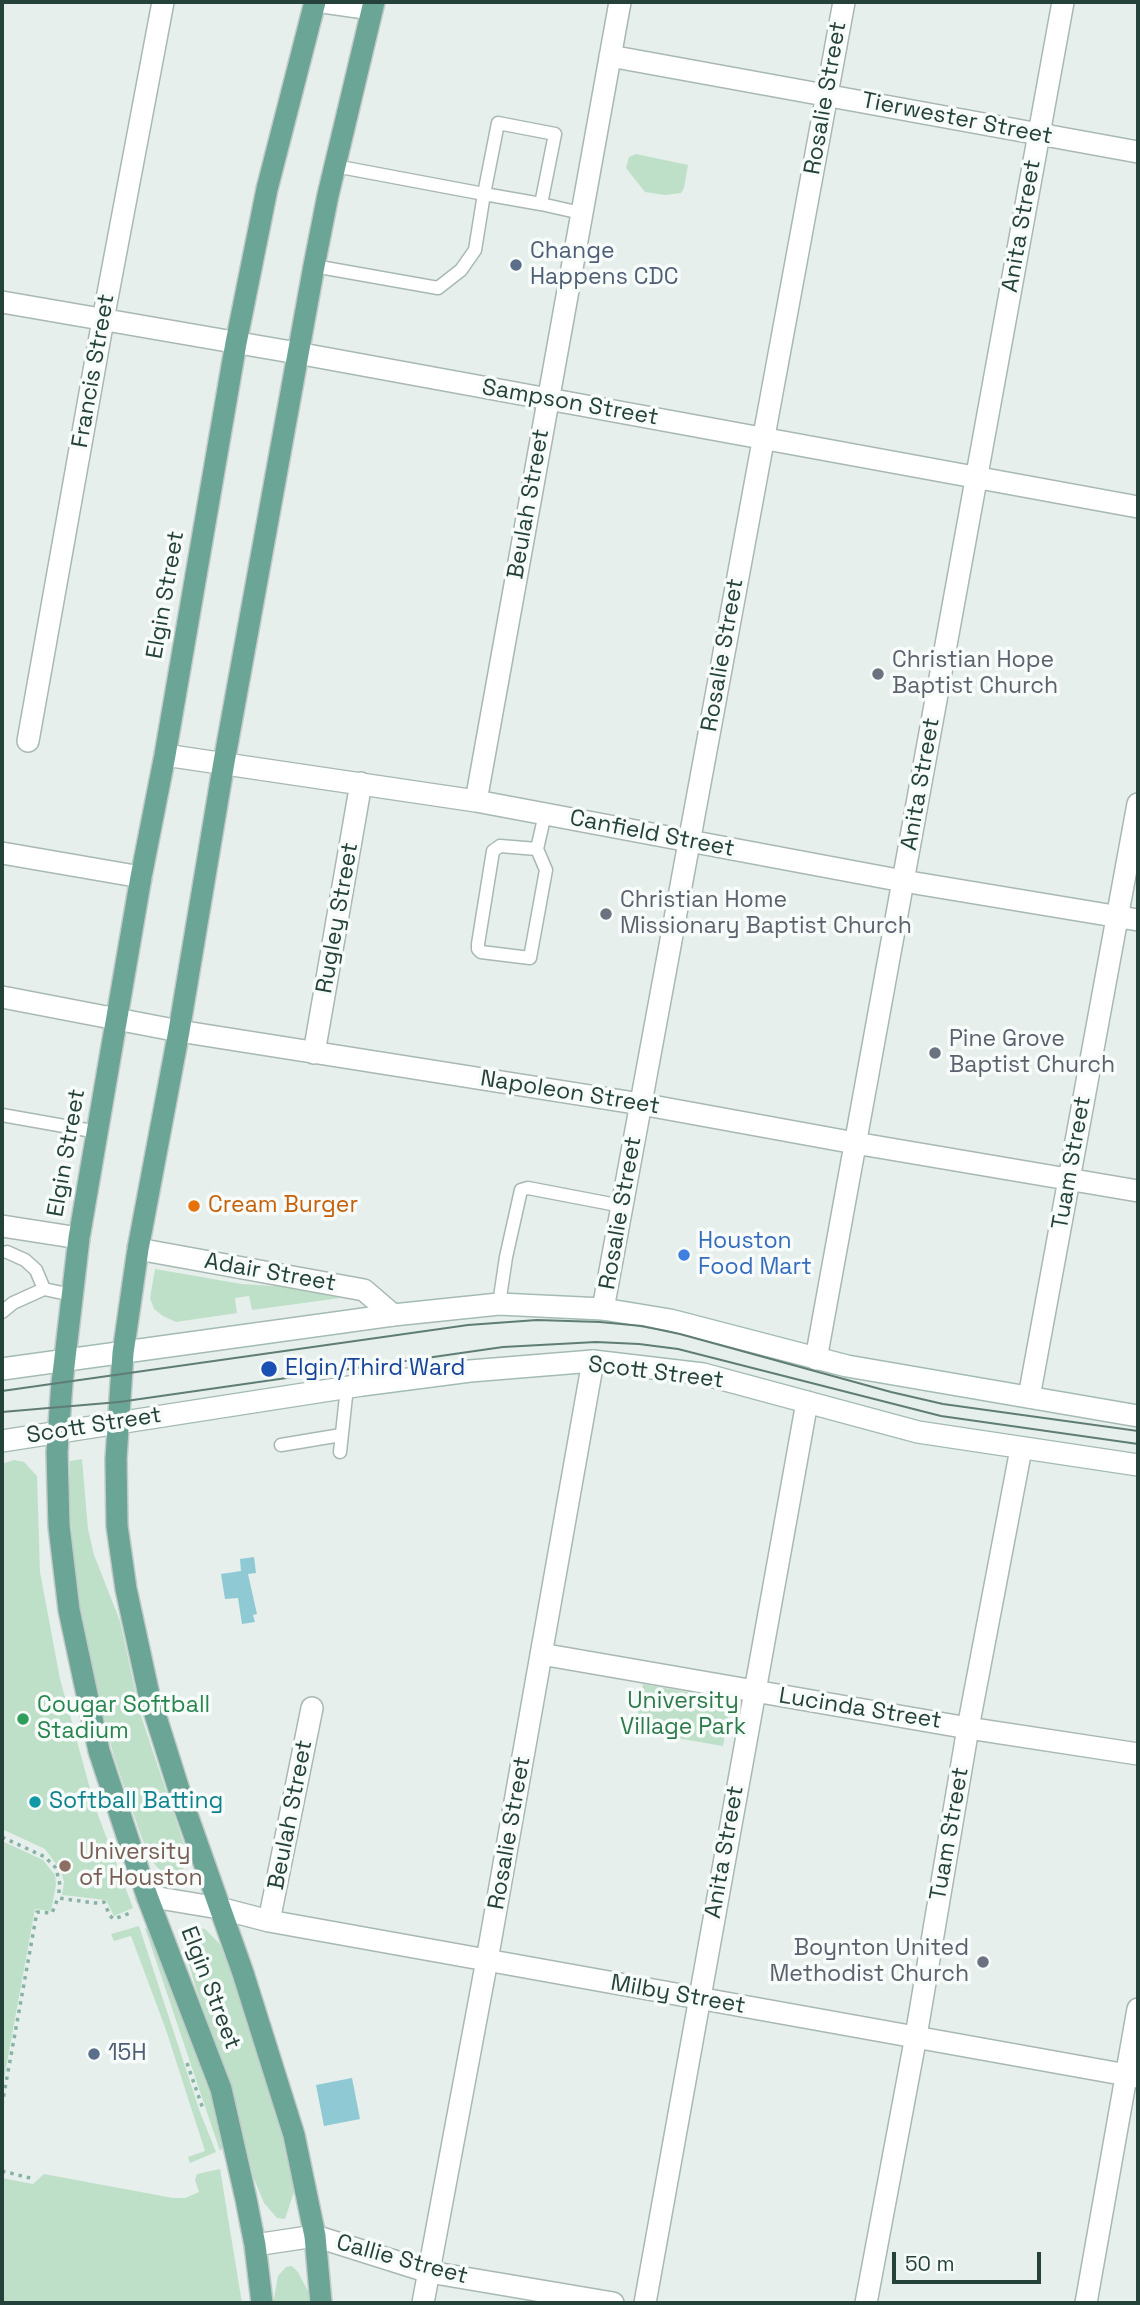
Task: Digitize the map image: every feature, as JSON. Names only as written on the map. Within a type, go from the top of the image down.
[{"type":"main road","name":"Elgin Street","points":[[262,2303],[255,2245],[221,2089],[141,1903],[99,1751],[69,1610],[59,1526],[59,1433],[79,1238],[236,343],[267,189],[315,2]]},
{"type":"main road","name":"Elgin Street","points":[[321,2303],[314,2236],[294,2135],[243,1973],[185,1809],[149,1695],[125,1589],[117,1526],[117,1422],[138,1248],[179,1031],[297,353],[335,166],[373,6]]},
{"type":"street","name":"Francis Street","points":[[28,741],[163,2]]},
{"type":"street","points":[[323,2],[373,6]]},
{"type":"street","name":"Beulah Street","points":[[476,801],[620,2]]},
{"type":"street","name":"Rosalie Street","points":[[603,1309],[844,2]]},
{"type":"street","name":"Anita Street","points":[[816,1359],[1063,2]]},
{"type":"street","name":"Tierwester Street","points":[[610,56],[1138,152]]},
{"type":"street","name":"Sampson Street","points":[[2,302],[763,437],[1138,507]]},
{"type":"street","name":"Canfield Street","points":[[165,755],[476,801],[903,881],[1128,918]]},
{"type":"street","name":"Rugley Street","points":[[314,1053],[361,783]]},
{"type":"street","name":"Tuam Street","points":[[1029,1397],[1069,1178],[1128,918],[1138,804]]},
{"type":"street","points":[[2,853],[141,877]]},
{"type":"street","name":"Napoleon Street","points":[[2,997],[179,1031],[641,1104],[1138,1191]]},
{"type":"street","points":[[7,1227],[79,1238]]},
{"type":"street","name":"Adair Street","points":[[138,1248],[364,1290],[393,1315]]},
{"type":"street","name":"Scott Street","points":[[2,1369],[393,1315],[499,1304],[603,1309],[670,1321],[816,1359],[1138,1416]]},
{"type":"street","name":"Rosalie Street","points":[[423,2303],[593,1361]]},
{"type":"street","name":"Scott Street","points":[[2,1441],[347,1387],[470,1371],[593,1361],[703,1374],[918,1432],[1138,1465]]},
{"type":"street","name":"Anita Street","points":[[645,2303],[807,1402]]},
{"type":"street","name":"Tuam Street","points":[[866,2303],[916,2036],[968,1728],[1021,1449]]},
{"type":"street","name":"Lucinda Street","points":[[541,1654],[968,1728],[1138,1754]]},
{"type":"street","name":"Beulah Street","points":[[269,1921],[312,1708]]},
{"type":"street","name":"Milby Street","points":[[141,1903],[219,1908],[269,1921],[698,2000],[916,2036],[1132,2076]]},
{"type":"street","points":[[1086,2303],[1132,2076],[1138,2009]]},
{"type":"street","points":[[255,2245],[314,2236]]},
{"type":"street","name":"Callie Street","points":[[314,2236],[429,2272],[613,2303]]},
{"type":"lane","points":[[314,266],[438,288],[461,270],[475,250],[498,123],[555,134],[541,204]]},
{"type":"lane","points":[[335,166],[581,213]]},
{"type":"lane","points":[[537,849],[500,846],[493,851],[478,944],[481,952],[530,958],[547,870],[537,849],[545,814]]},
{"type":"lane","points":[[2,1115],[98,1132]]},
{"type":"lane","points":[[499,1304],[521,1190],[528,1188],[622,1206]]},
{"type":"lane","points":[[7,1227],[4,1252],[25,1259],[36,1270],[44,1289]]},
{"type":"lane","points":[[2,1312],[13,1303],[44,1289],[72,1295]]},
{"type":"lane","points":[[340,1452],[347,1387]]},
{"type":"lane","points":[[281,1445],[341,1435]]},
{"type":"path","points":[[2,1837],[46,1857],[57,1868],[60,1885],[52,1913],[37,1912],[2,2105]]},
{"type":"path","points":[[58,1898],[104,1902],[114,1919],[141,1903]]},
{"type":"path","points":[[2,2171],[34,2179]]},
{"type":"green space","points":[[636,154],[688,165],[681,193],[665,195],[645,192],[626,168],[629,157]]},
{"type":"green space","points":[[155,1269],[242,1284],[292,1287],[340,1298],[252,1310],[249,1296],[235,1298],[237,1313],[176,1322],[154,1309],[150,1298]]},
{"type":"green space","points":[[82,1459],[88,1529],[94,1555],[120,1621],[140,1713],[183,1841],[185,1858],[182,1878],[175,1881],[166,1877],[150,1859],[140,1833],[114,1757],[84,1637],[75,1574],[69,1497],[70,1461]]},
{"type":"green space","points":[[14,1460],[24,1462],[37,1476],[40,1572],[60,1679],[95,1807],[133,1908],[114,1916],[106,1900],[62,1895],[64,1882],[61,1871],[45,1849],[2,1829],[2,1464]]},
{"type":"green space","name":"University Village Park","points":[[643,1684],[731,1700],[723,1746],[635,1731]]},
{"type":"green space","points":[[2,1841],[43,1860],[55,1875],[56,1885],[51,1911],[35,1909],[2,2090]]},
{"type":"green space","points":[[139,1926],[200,2112],[216,2152],[190,2163],[188,2157],[205,2151],[166,2030],[131,1936],[114,1941],[111,1934]]},
{"type":"green space","points":[[188,1926],[205,1929],[220,1944],[270,2075],[295,2189],[285,2219],[277,2218],[264,2203],[254,2179],[234,2097],[186,1953]]},
{"type":"green space","points":[[145,1928],[152,1932],[210,2094],[223,2147],[220,2151]]},
{"type":"green space","points":[[220,2169],[242,2303],[2,2303],[2,2178],[33,2184],[44,2174],[185,2198],[199,2192],[195,2180],[197,2174]]},
{"type":"green space","points":[[292,2266],[310,2295],[311,2303],[273,2303],[278,2276],[286,2267]]},
{"type":"water","points":[[254,1557],[256,1573],[248,1574],[257,1614],[253,1615],[255,1622],[242,1624],[238,1598],[225,1599],[221,1574],[241,1571],[240,1559]]},
{"type":"water","points":[[352,2078],[360,2119],[324,2126],[316,2085]]},
{"type":"tram line","points":[[2,1391],[468,1325],[537,1320],[600,1322],[642,1326],[680,1334],[943,1404],[1138,1431]]},
{"type":"tram line","points":[[2,1412],[119,1402],[503,1347],[596,1342],[678,1349],[941,1416],[1138,1444]]},
{"type":"place","name":"Change Happens CDC","points":[[516,265]]},
{"type":"place","name":"Christian Hope Baptist Church","points":[[878,674]]},
{"type":"place","name":"Christian Home Missionary Baptist Church","points":[[606,914]]},
{"type":"place","name":"Pine Grove Baptist Church","points":[[935,1053]]},
{"type":"place","name":"Cream Burger","points":[[194,1206]]},
{"type":"place","name":"Houston Food Mart","points":[[684,1255]]},
{"type":"place","name":"Elgin/Third Ward","points":[[269,1369]]},
{"type":"place","name":"Cougar Softball Stadium","points":[[23,1719]]},
{"type":"place","name":"Softball Batting","points":[[35,1802]]},
{"type":"place","name":"University of Houston","points":[[65,1866]]},
{"type":"place","name":"Boynton United Methodist Church","points":[[983,1962]]},
{"type":"place","name":"15H","points":[[94,2054]]}]
